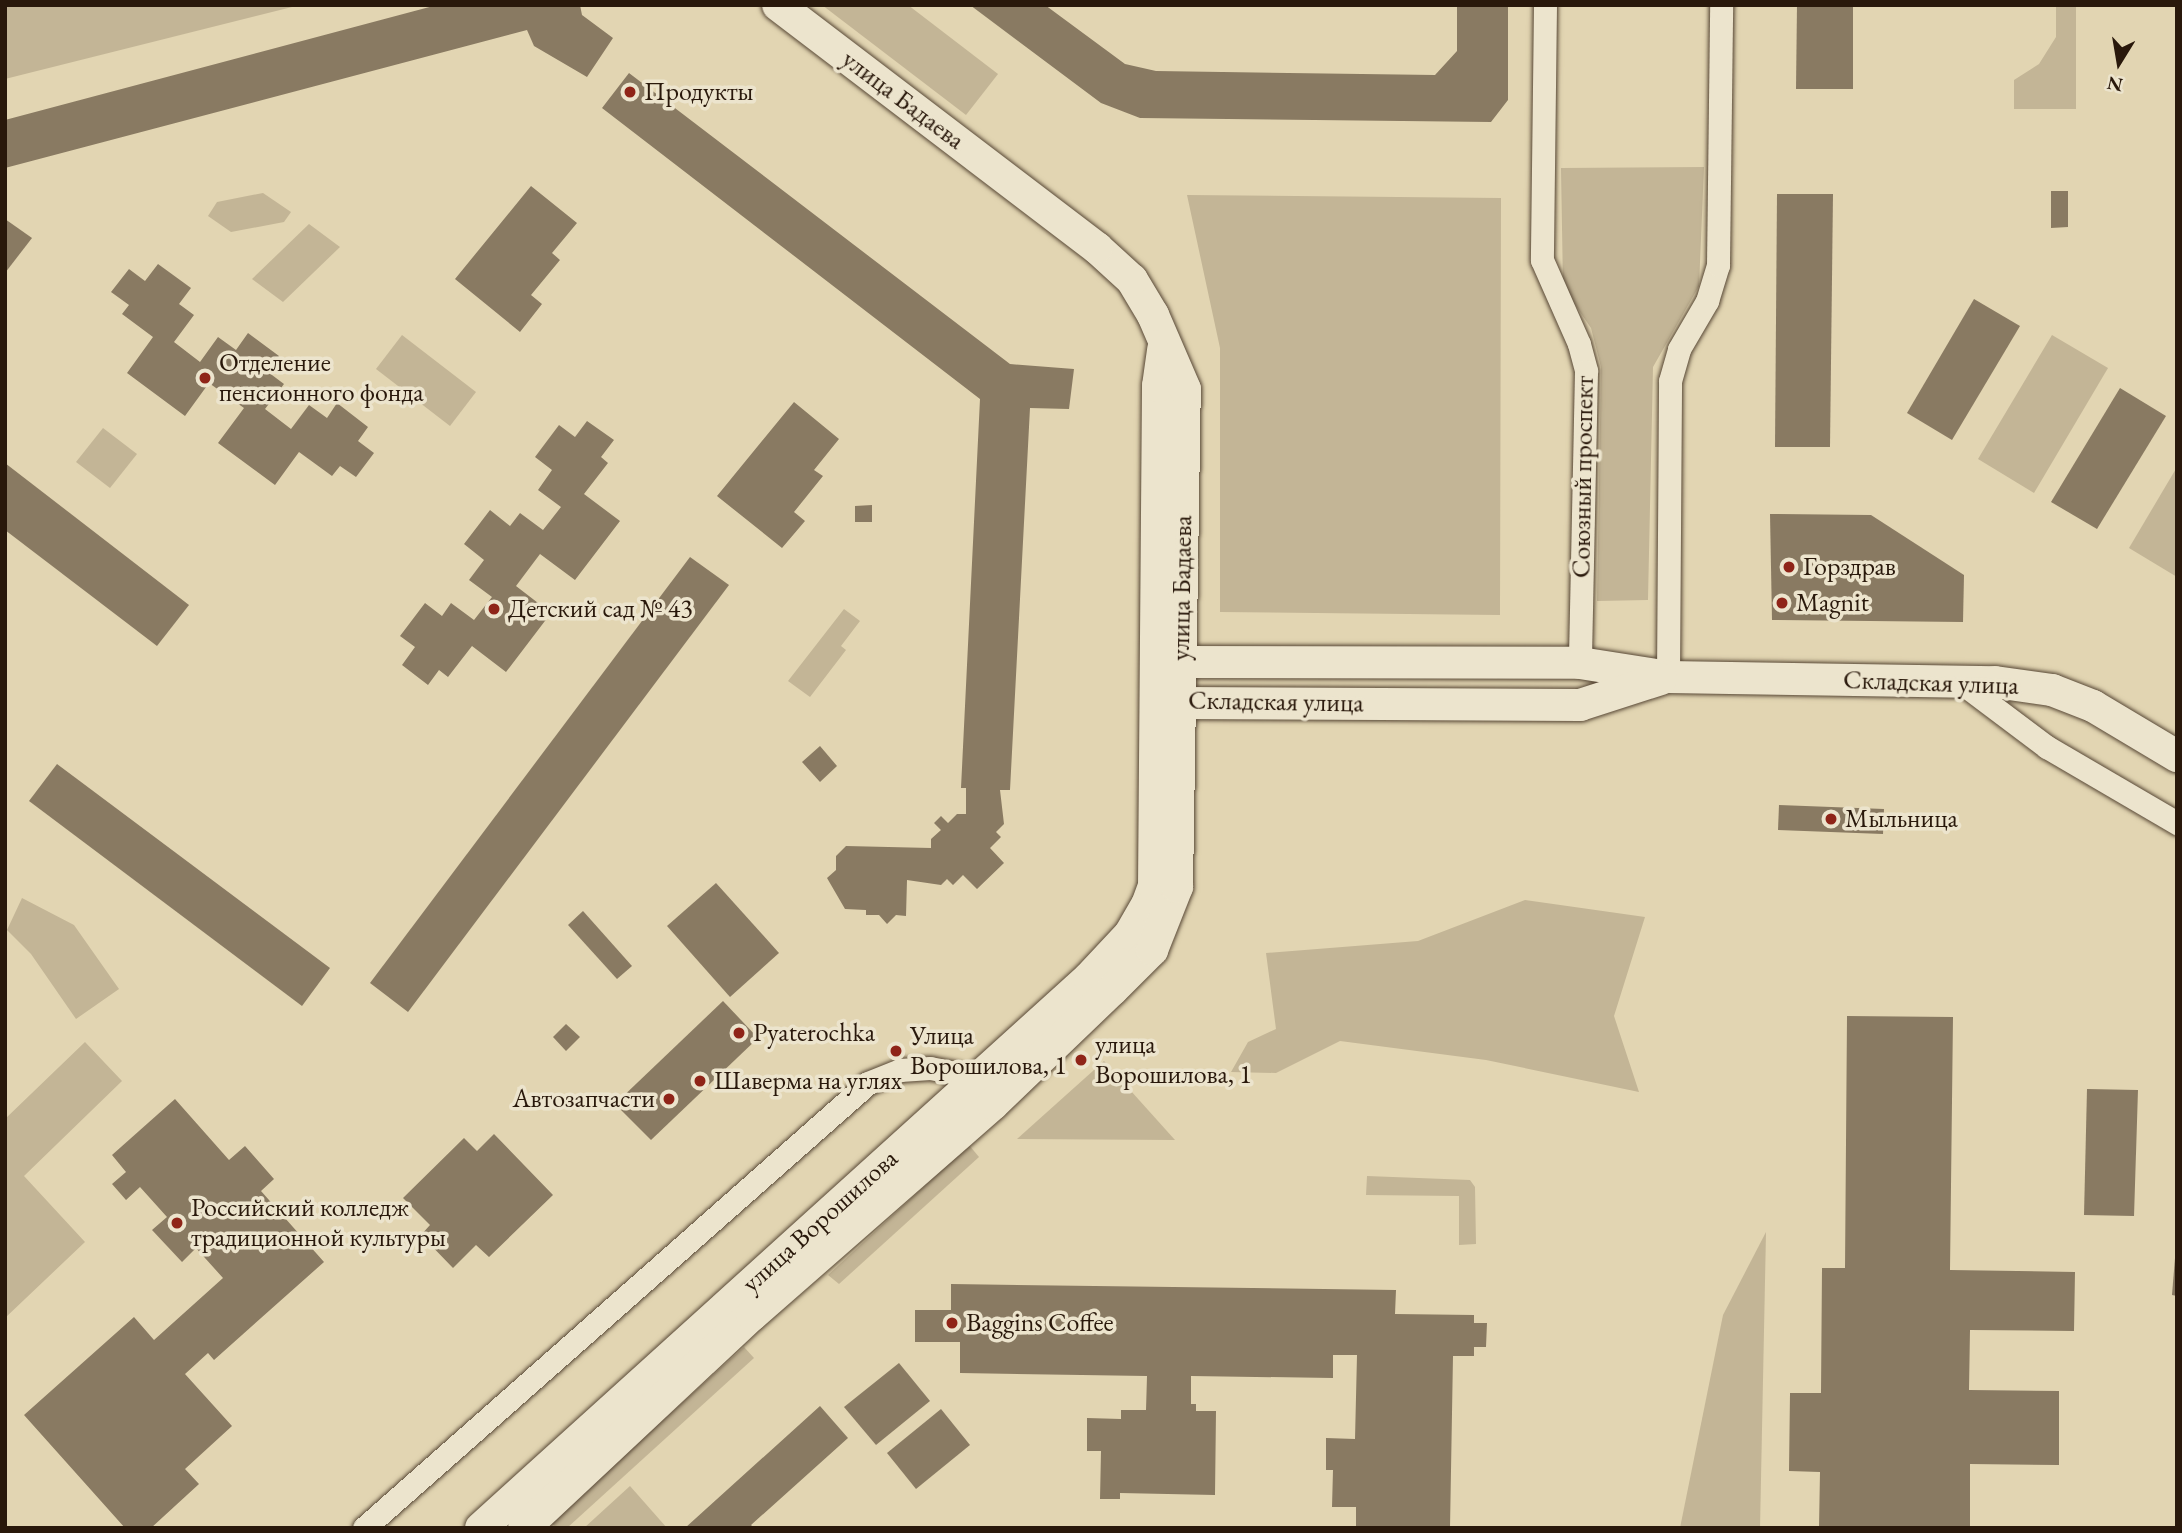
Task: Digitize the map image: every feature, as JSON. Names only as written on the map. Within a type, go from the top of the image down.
[{"type":"street","name":"улица Бадаева","points":[[778,5],[1097,248],[1132,280],[1153,315],[1163,349],[1185,389],[1181,662]]},
{"type":"street","name":"Союзный проспект","points":[[1545,5],[1542,260],[1579,344],[1586,371],[1580,705]]},
{"type":"street","points":[[1668,677],[1670,380],[1679,349],[1707,301],[1718,265],[1721,5]]},
{"type":"street","name":"улица Бадаева","points":[[1158,910],[1177,887],[1158,386],[1163,349]]},
{"type":"street","name":"Складская улица","points":[[1668,677],[1580,705],[1168,696],[1181,662],[1580,663],[1668,677],[1959,681],[2052,690],[2093,706],[2177,755]]},
{"type":"street","points":[[1959,681],[2047,747],[2177,823]]},
{"type":"street","name":"улица Ворошилова","points":[[481,1528],[1088,978],[1130,934],[1158,910]]},
{"type":"street","name":"улица Ворошилова","points":[[524,1528],[752,1315],[1023,1075],[1152,950],[1158,910]]},
{"type":"street","points":[[364,1528],[868,1083],[900,1070],[930,1068],[973,1082]]},
{"type":"shaded area","points":[[5,5],[300,5],[5,79]]},
{"type":"shaded area","points":[[822,5],[908,5],[998,74],[966,115]]},
{"type":"shaded area","points":[[2056,5],[2076,5],[2076,109],[2014,109],[2014,80],[2039,64],[2056,37]]},
{"type":"shaded area","points":[[1704,167],[1699,286],[1653,367],[1648,600],[1597,601],[1601,367],[1591,328],[1563,287],[1561,168]]},
{"type":"shaded area","points":[[263,193],[291,212],[284,222],[231,232],[208,216],[217,202]]},
{"type":"shaded area","points":[[1187,195],[1501,198],[1500,615],[1220,612],[1220,348]]},
{"type":"shaded area","points":[[309,224],[340,247],[283,302],[252,279]]},
{"type":"shaded area","points":[[402,335],[476,392],[450,426],[376,369]]},
{"type":"shaded area","points":[[2052,335],[2108,368],[2034,493],[1978,459]]},
{"type":"shaded area","points":[[103,428],[137,454],[110,488],[76,462]]},
{"type":"shaded area","points":[[2177,467],[2177,577],[2129,548]]},
{"type":"shaded area","points":[[844,609],[860,621],[841,646],[846,650],[810,697],[788,681]]},
{"type":"shaded area","points":[[22,898],[74,925],[119,989],[76,1019],[31,954],[7,930]]},
{"type":"shaded area","points":[[1525,900],[1645,917],[1614,1016],[1639,1092],[1486,1060],[1340,1041],[1276,1073],[1231,1072],[1248,1042],[1276,1029],[1266,953],[1418,941]]},
{"type":"shaded area","points":[[85,1042],[122,1081],[24,1176],[85,1242],[5,1318],[5,1119]]},
{"type":"shaded area","points":[[1104,1061],[1175,1140],[1017,1139]]},
{"type":"shaded area","points":[[969,1145],[979,1157],[839,1284],[828,1275]]},
{"type":"shaded area","points":[[1367,1176],[1470,1180],[1475,1187],[1476,1244],[1459,1245],[1459,1196],[1366,1195]]},
{"type":"shaded area","points":[[1766,1232],[1760,1528],[1680,1528],[1723,1315]]},
{"type":"shaded area","points":[[744,1347],[754,1358],[567,1528],[557,1528],[550,1522]]},
{"type":"shaded area","points":[[630,1486],[667,1528],[584,1528]]},
{"type":"building","points":[[437,5],[580,5],[582,15],[613,38],[587,77],[534,46],[527,30],[5,168],[5,120]]},
{"type":"building","points":[[970,5],[1045,5],[1125,64],[1156,71],[1435,75],[1457,51],[1457,5],[1508,5],[1508,100],[1491,122],[1140,118],[1101,103]]},
{"type":"building","points":[[1797,5],[1853,5],[1853,89],[1796,89]]},
{"type":"building","points":[[629,73],[1010,364],[1074,369],[1069,409],[1030,408],[1010,790],[1000,790],[1004,824],[996,832],[1001,837],[990,848],[1004,863],[977,889],[963,875],[953,885],[947,879],[941,885],[907,880],[906,916],[896,915],[887,924],[879,915],[866,915],[866,910],[845,909],[827,878],[836,870],[836,856],[846,846],[931,848],[931,839],[941,830],[934,823],[941,816],[948,823],[957,814],[966,814],[966,788],[961,788],[980,399],[602,108]]},
{"type":"building","points":[[531,186],[577,223],[552,253],[560,260],[531,295],[542,304],[520,332],[455,279]]},
{"type":"building","points":[[2051,191],[2068,191],[2068,227],[2051,228]]},
{"type":"building","points":[[1777,194],[1833,194],[1830,447],[1775,447]]},
{"type":"building","points":[[5,219],[32,238],[5,273]]},
{"type":"building","name":"Отделение пенсионного фонда","points":[[158,264],[191,288],[179,304],[194,315],[174,342],[200,362],[218,337],[236,350],[248,333],[279,356],[268,372],[284,384],[265,409],[291,429],[309,405],[327,418],[337,403],[368,427],[358,441],[374,453],[356,477],[340,466],[332,476],[299,452],[275,485],[218,443],[244,408],[209,383],[185,416],[127,373],[153,337],[122,314],[129,305],[111,292],[129,269],[145,281]]},
{"type":"building","points":[[1974,299],[2020,326],[1952,440],[1907,413]]},
{"type":"building","points":[[2120,388],[2166,416],[2097,529],[2051,502]]},
{"type":"building","points":[[794,402],[839,439],[814,470],[823,476],[794,512],[805,521],[782,548],[717,496]]},
{"type":"building","points":[[587,421],[614,440],[601,457],[608,463],[584,494],[620,521],[575,580],[540,554],[516,586],[551,613],[506,672],[472,646],[448,677],[439,670],[428,685],[402,665],[415,647],[400,636],[425,603],[442,616],[451,603],[474,620],[492,597],[469,580],[484,560],[464,544],[490,510],[510,526],[520,513],[543,530],[561,507],[538,490],[552,470],[535,457],[559,425],[575,437]]},
{"type":"building","points":[[5,463],[189,605],[157,646],[5,530]]},
{"type":"building","points":[[872,505],[872,522],[855,522],[855,506]]},
{"type":"building","points":[[1770,514],[1871,515],[1964,575],[1963,622],[1772,620]]},
{"type":"building","points":[[690,557],[729,585],[408,1012],[370,983]]},
{"type":"building","points":[[820,746],[837,766],[820,782],[802,762]]},
{"type":"building","points":[[57,764],[330,968],[302,1006],[29,801]]},
{"type":"building","name":"Мыльница","points":[[1779,805],[1884,809],[1883,834],[1778,830]]},
{"type":"building","points":[[716,883],[779,953],[730,997],[667,926]]},
{"type":"building","points":[[583,911],[632,966],[617,979],[568,925]]},
{"type":"building","points":[[723,1001],[758,1038],[651,1140],[615,1104]]},
{"type":"building","points":[[1847,1016],[1953,1017],[1950,1270],[2075,1272],[2074,1331],[1970,1330],[1969,1390],[2059,1391],[2059,1465],[1970,1464],[1970,1528],[1819,1528],[1820,1472],[1789,1471],[1790,1393],[1821,1393],[1822,1268],[1845,1268]]},
{"type":"building","points":[[566,1024],[580,1037],[566,1051],[553,1037]]},
{"type":"building","points":[[2087,1089],[2138,1090],[2134,1216],[2084,1215]]},
{"type":"building","points":[[175,1099],[229,1160],[245,1146],[274,1179],[261,1191],[324,1262],[214,1360],[208,1353],[185,1374],[232,1426],[185,1469],[199,1484],[151,1528],[125,1528],[24,1415],[134,1317],[154,1340],[223,1278],[196,1248],[182,1262],[152,1230],[167,1217],[140,1187],[126,1200],[112,1184],[126,1172],[112,1155]]},
{"type":"building","points":[[494,1134],[553,1195],[489,1257],[476,1245],[453,1268],[421,1235],[430,1225],[403,1198],[464,1138],[477,1151]]},
{"type":"building","points":[[2177,1258],[2177,1296],[2172,1295]]},
{"type":"building","points":[[951,1284],[1396,1290],[1395,1314],[1474,1315],[1474,1323],[1487,1323],[1486,1347],[1474,1347],[1474,1356],[1453,1356],[1450,1528],[1356,1528],[1356,1507],[1332,1507],[1333,1470],[1326,1470],[1326,1438],[1355,1439],[1357,1355],[1333,1355],[1333,1378],[1191,1376],[1191,1404],[1196,1404],[1196,1411],[1216,1411],[1215,1495],[1120,1493],[1120,1499],[1100,1499],[1101,1451],[1087,1451],[1087,1418],[1121,1419],[1121,1410],[1146,1410],[1147,1376],[960,1373],[960,1342],[915,1342],[915,1310],[951,1310]]},
{"type":"building","points":[[899,1363],[930,1401],[876,1445],[844,1407]]},
{"type":"building","points":[[820,1406],[848,1438],[751,1525],[754,1528],[685,1528]]},
{"type":"building","points":[[941,1409],[970,1445],[916,1489],[887,1453]]},
{"type":"place","name":"Продукты","points":[[630,92]]},
{"type":"place","name":"Отделение пенсионного фонда","points":[[205,378]]},
{"type":"place","name":"Горздрав","points":[[1789,567]]},
{"type":"place","name":"Magnit","points":[[1782,603]]},
{"type":"place","name":"Детский сад № 43","points":[[494,609]]},
{"type":"place","name":"Мыльница","points":[[1831,819]]},
{"type":"place","name":"Pyaterochka","points":[[739,1033]]},
{"type":"place","name":"Улица Ворошилова, 1","points":[[896,1051]]},
{"type":"place","name":"улица Ворошилова, 1","points":[[1081,1060]]},
{"type":"place","name":"Шаверма на углях","points":[[700,1081]]},
{"type":"place","name":"Автозапчасти","points":[[669,1099]]},
{"type":"place","name":"Российский колледж традиционной культуры","points":[[177,1223]]},
{"type":"place","name":"Baggins Coffee","points":[[952,1323]]}]
